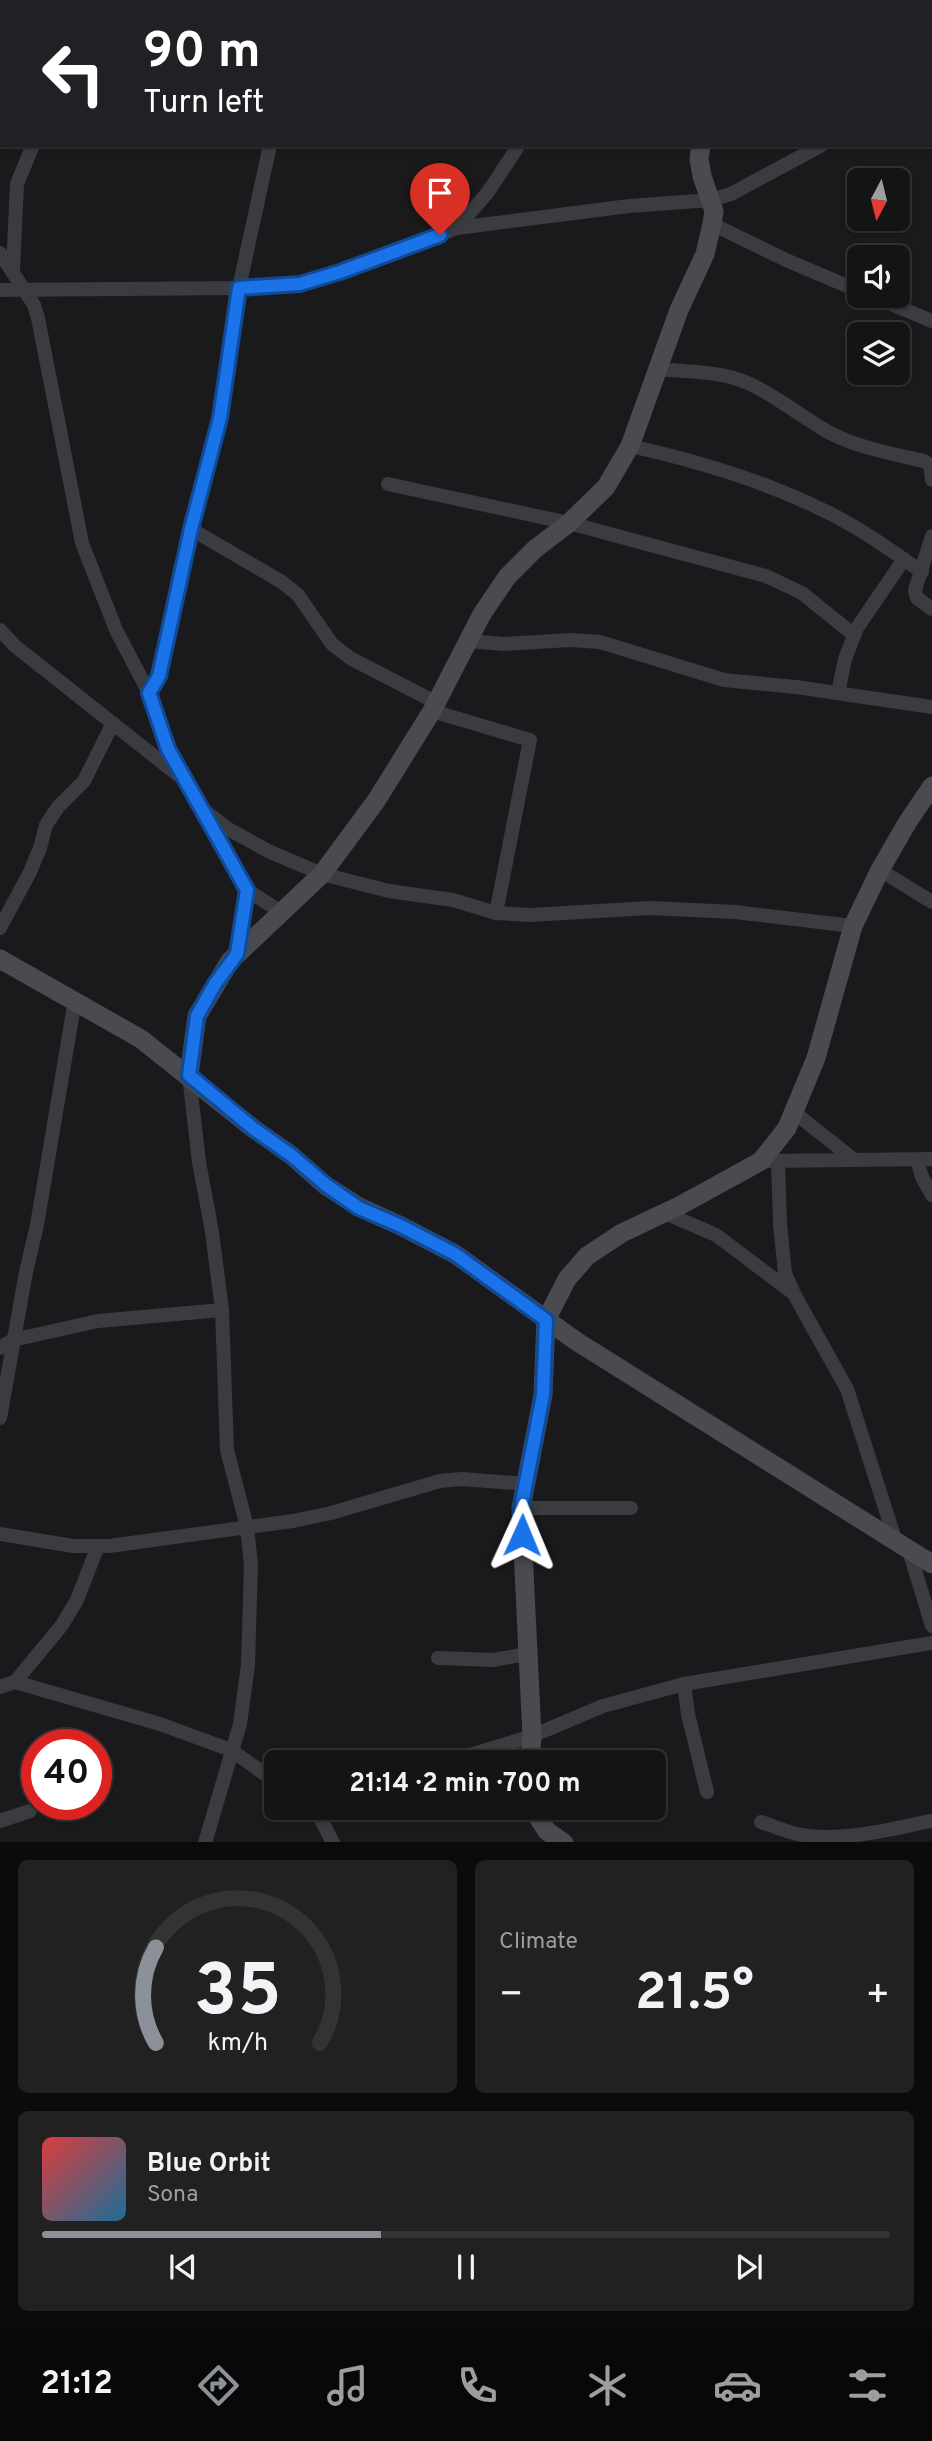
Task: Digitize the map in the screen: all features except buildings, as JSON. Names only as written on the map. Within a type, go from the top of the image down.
[{"type":"street","points":[[13,270],[17,184],[32,147]]},
{"type":"street","points":[[149,693],[159,676],[191,529],[220,418],[239,288],[270,147]]},
{"type":"street","points":[[457,228],[488,192],[518,147]]},
{"type":"street","points":[[205,1842],[240,1724],[248,1665],[251,1565],[247,1527],[228,1450],[222,1310],[189,1075],[197,1016],[215,984],[237,954],[322,874],[376,801],[434,707],[482,614],[507,577],[606,487],[630,446],[660,369],[679,310],[705,254],[714,211],[702,176],[699,159],[701,147]]},
{"type":"street","points":[[0,290],[239,288],[300,284],[340,272],[457,228],[629,206],[711,200],[731,194],[818,147]]},
{"type":"street","points":[[712,224],[847,286]]},
{"type":"street","points":[[0,253],[34,305],[82,543],[116,630],[149,693],[161,733],[182,778],[247,890],[281,912]]},
{"type":"street","points":[[901,308],[932,321]]},
{"type":"street","points":[[660,369],[733,377],[751,384],[801,417],[835,435],[862,446],[924,461],[930,465],[932,480]]},
{"type":"street","points":[[630,446],[675,456],[763,484],[828,512],[922,572]]},
{"type":"street","points":[[388,484],[569,523],[766,576],[802,593],[854,635]]},
{"type":"street","points":[[191,529],[282,582],[298,595],[332,644],[350,658],[434,707],[530,740],[496,913]]},
{"type":"street","points":[[932,536],[915,590],[917,598],[932,609]]},
{"type":"street","points":[[838,693],[845,659],[854,635],[904,559]]},
{"type":"street","points":[[0,630],[15,646],[182,778]]},
{"type":"street","points":[[470,641],[504,644],[570,640],[600,642],[724,680],[932,707]]},
{"type":"street","points":[[0,928],[30,872],[46,825],[58,807],[84,781],[113,723]]},
{"type":"street","points":[[932,786],[906,823],[853,926],[816,1058],[795,1114],[770,1161],[785,1273],[847,1390],[932,1626]]},
{"type":"street","points":[[202,809],[230,830],[268,851],[322,874],[389,891],[453,900],[496,913],[530,915],[650,908],[735,912],[853,926]]},
{"type":"street","points":[[880,870],[932,902]]},
{"type":"street","points":[[237,954],[247,890]]},
{"type":"street","points":[[0,959],[141,1040],[359,1208],[455,1254],[546,1320],[713,1429],[932,1564]]},
{"type":"street","points":[[0,1418],[37,1225],[75,1000]]},
{"type":"street","points":[[795,1114],[853,1159]]},
{"type":"street","points":[[531,1750],[521,1508],[543,1395],[546,1320],[567,1279],[587,1256],[622,1233],[770,1161],[925,1159],[922,1177],[932,1195]]},
{"type":"street","points":[[664,1213],[716,1235],[794,1294]]},
{"type":"street","points":[[0,1348],[13,1340],[98,1321],[222,1310]]},
{"type":"street","points":[[0,1534],[73,1546],[98,1546],[293,1521],[331,1513],[440,1481],[462,1479],[526,1484]]},
{"type":"street","points":[[521,1508],[631,1508]]},
{"type":"street","points":[[0,1687],[15,1682],[67,1617],[77,1600],[98,1546]]},
{"type":"street","points":[[486,1750],[532,1736],[603,1706],[684,1685],[932,1643]]},
{"type":"street","points":[[438,1658],[493,1660],[527,1654]]},
{"type":"street","points":[[15,1682],[160,1724],[231,1750],[264,1774]]},
{"type":"street","points":[[684,1685],[688,1714],[707,1792]]},
{"type":"street","points":[[0,1821],[21,1814]]},
{"type":"street","points":[[322,1820],[332,1842]]},
{"type":"street","points":[[540,1820],[547,1831],[563,1842]]},
{"type":"street","points":[[761,1822],[797,1834],[825,1837],[862,1834],[932,1821]]},
{"type":"route","points":[[440,235],[300,284],[239,288],[220,418],[191,529],[159,676],[149,693],[161,733],[182,778],[247,890],[237,954],[215,984],[197,1016],[189,1075],[254,1129],[359,1208],[455,1254],[546,1320],[543,1395],[521,1508],[522,1535]]}]
